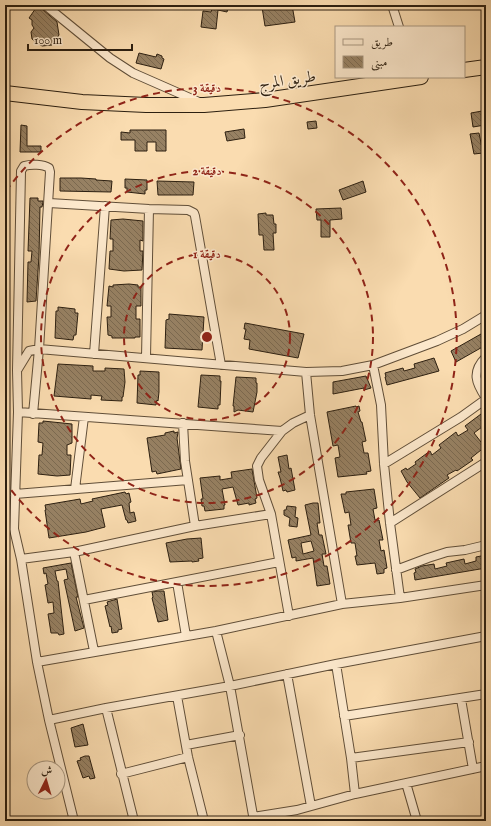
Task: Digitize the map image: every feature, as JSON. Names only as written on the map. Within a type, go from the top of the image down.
[{"type":"highway","points":[[465,70],[486,67]]},
{"type":"highway","name":"طريق المرج","points":[[8,94],[82,102],[204,105],[265,100],[381,80],[408,78]]},
{"type":"street","points":[[45,5],[110,58],[133,73],[204,105]]},
{"type":"street","points":[[392,5],[399,26]]},
{"type":"street","points":[[33,414],[49,203],[50,172],[49,168],[45,165],[28,165],[24,166],[21,171],[17,370],[18,412],[14,529],[21,559],[37,662],[49,720],[74,821]]},
{"type":"street","points":[[49,203],[188,210],[194,213],[221,365]]},
{"type":"street","points":[[94,354],[105,206]]},
{"type":"street","points":[[146,358],[149,209]]},
{"type":"street","points":[[17,370],[29,351],[39,349],[306,372],[342,371],[372,364],[437,341],[463,329],[486,315]]},
{"type":"street","points":[[384,464],[461,417],[486,398],[476,377],[478,368],[486,357]]},
{"type":"street","points":[[372,364],[381,405],[384,464],[400,598]]},
{"type":"street","points":[[306,372],[310,416],[342,604]]},
{"type":"street","points":[[18,412],[282,431]]},
{"type":"street","points":[[289,616],[271,514],[259,480],[257,466],[261,458],[282,431],[310,416]]},
{"type":"street","points":[[75,489],[84,417]]},
{"type":"street","points":[[183,423],[188,480],[195,526]]},
{"type":"street","points":[[390,523],[486,462]]},
{"type":"street","points":[[15,494],[188,480]]},
{"type":"street","points":[[21,559],[74,552],[195,526],[271,514]]},
{"type":"street","points":[[396,570],[447,552],[465,550],[486,545]]},
{"type":"street","points":[[74,552],[94,652]]},
{"type":"street","points":[[84,600],[279,562]]},
{"type":"street","points":[[177,582],[186,636]]},
{"type":"street","points":[[37,662],[186,636],[342,604],[400,598],[486,585]]},
{"type":"street","points":[[216,630],[240,735],[254,819],[297,810],[356,794],[486,766]]},
{"type":"street","points":[[49,720],[486,636]]},
{"type":"street","points":[[336,664],[356,794]]},
{"type":"street","points":[[287,674],[311,806]]},
{"type":"street","points":[[344,716],[486,694]]},
{"type":"street","points":[[177,696],[188,757],[204,821]]},
{"type":"street","points":[[461,699],[473,769]]},
{"type":"street","points":[[106,708],[121,774],[134,821]]},
{"type":"street","points":[[186,745],[240,735]]},
{"type":"street","points":[[351,758],[469,742]]},
{"type":"street","points":[[121,774],[188,757]]},
{"type":"street","points":[[406,783],[417,821]]},
{"type":"building","points":[[38,5],[57,22],[59,35],[52,45],[42,46],[32,39],[31,32],[34,28],[32,25],[32,20],[29,18]]},
{"type":"building","points":[[206,5],[229,5],[227,12],[218,10],[216,29],[201,27],[203,11],[211,12],[212,9],[206,8]]},
{"type":"building","points":[[292,5],[295,22],[265,26],[262,7]]},
{"type":"building","points":[[139,53],[156,57],[157,54],[162,56],[164,59],[161,69],[136,63]]},
{"type":"building","points":[[482,111],[485,125],[473,127],[471,113]]},
{"type":"building","points":[[316,121],[317,128],[308,129],[307,122]]},
{"type":"building","points":[[21,125],[27,126],[27,146],[41,146],[41,152],[20,152]]},
{"type":"building","points":[[244,129],[245,138],[227,141],[225,132]]},
{"type":"building","points":[[130,130],[166,130],[166,151],[156,151],[156,142],[147,142],[147,151],[135,151],[135,140],[121,140],[121,132],[130,133]]},
{"type":"building","points":[[479,133],[483,153],[474,154],[470,134]]},
{"type":"building","points":[[60,178],[81,178],[112,181],[111,192],[60,191]]},
{"type":"building","points":[[125,179],[147,180],[147,190],[145,190],[145,194],[127,192],[127,188],[125,188]]},
{"type":"building","points":[[157,181],[194,182],[193,195],[158,195]]},
{"type":"building","points":[[363,181],[366,192],[343,200],[339,190]]},
{"type":"building","points":[[30,198],[38,198],[38,201],[43,202],[42,207],[40,207],[36,301],[27,302],[28,262],[31,262],[32,251],[28,251]]},
{"type":"building","points":[[341,208],[342,219],[330,220],[330,237],[321,237],[321,220],[317,220],[316,209]]},
{"type":"building","points":[[266,213],[266,215],[273,215],[274,224],[276,224],[276,233],[273,233],[274,250],[264,250],[263,235],[259,235],[258,214]]},
{"type":"building","points":[[123,219],[143,221],[143,241],[140,240],[140,251],[143,251],[142,270],[124,271],[109,269],[110,251],[113,251],[113,239],[110,239],[111,220]]},
{"type":"building","points":[[113,285],[138,285],[138,287],[141,287],[141,306],[136,306],[136,319],[140,319],[140,337],[112,338],[112,336],[108,335],[107,317],[111,317],[111,306],[107,306],[109,286],[113,287]]},
{"type":"building","points":[[58,307],[75,309],[75,313],[78,313],[76,335],[74,335],[73,340],[55,338],[56,311],[58,311]]},
{"type":"building","points":[[169,314],[204,317],[202,350],[165,348],[166,320],[169,319]]},
{"type":"building","points":[[245,323],[304,334],[298,358],[249,349],[250,340],[244,339],[246,329],[244,329]]},
{"type":"building","points":[[481,334],[483,338],[486,336],[486,345],[456,362],[451,351]]},
{"type":"building","points":[[434,358],[439,371],[387,385],[385,373],[403,368],[404,371],[415,368],[414,364]]},
{"type":"building","points":[[58,364],[93,366],[93,371],[105,371],[105,368],[124,369],[125,382],[122,401],[101,400],[102,396],[91,395],[91,399],[54,396]]},
{"type":"building","points":[[140,371],[159,372],[159,392],[156,405],[137,403],[138,375],[140,375]]},
{"type":"building","points":[[201,375],[220,376],[220,405],[218,405],[218,409],[198,407]]},
{"type":"building","points":[[366,376],[371,388],[333,394],[333,382]]},
{"type":"building","points":[[236,377],[256,378],[257,392],[253,412],[238,410],[234,412],[233,406]]},
{"type":"building","points":[[359,406],[360,411],[358,412],[366,441],[362,442],[364,453],[368,453],[371,471],[366,472],[367,474],[338,477],[335,458],[340,457],[338,445],[333,446],[327,412]]},
{"type":"building","points":[[481,414],[483,417],[486,415],[486,424],[474,433],[481,442],[486,438],[486,457],[481,450],[471,458],[473,460],[457,471],[456,470],[447,475],[449,478],[420,498],[407,482],[401,471],[406,468],[407,470],[416,464],[415,462],[430,451],[432,455],[441,448],[439,445],[456,432],[458,436],[468,430],[465,426]]},
{"type":"building","points":[[43,421],[72,424],[72,443],[67,445],[67,455],[71,455],[70,475],[57,476],[38,474],[39,455],[42,455],[43,443],[38,442],[39,423],[43,423]]},
{"type":"building","points":[[174,431],[174,433],[178,432],[177,438],[181,469],[157,474],[156,471],[152,472],[147,438],[165,435],[165,433]]},
{"type":"building","points":[[287,455],[295,490],[287,492],[286,490],[283,491],[278,472],[281,472],[278,457]]},
{"type":"building","points":[[252,469],[257,498],[255,499],[256,503],[249,505],[249,503],[238,505],[233,487],[222,489],[225,505],[224,509],[205,511],[204,506],[202,506],[201,499],[203,499],[200,478],[220,476],[220,480],[232,478],[231,472]]},
{"type":"building","points":[[374,489],[377,508],[373,509],[375,520],[379,520],[383,540],[379,540],[381,551],[384,550],[387,568],[384,569],[384,573],[377,574],[375,563],[357,565],[355,543],[351,543],[348,525],[351,525],[349,512],[345,513],[341,494],[346,494],[346,492]]},
{"type":"building","points":[[125,492],[126,494],[129,493],[131,502],[129,503],[130,513],[134,512],[136,521],[128,523],[122,505],[101,509],[105,527],[86,532],[49,538],[45,505],[80,499],[81,504],[93,501],[92,499]]},
{"type":"building","points":[[318,503],[320,523],[317,523],[319,535],[322,535],[326,554],[322,554],[324,566],[327,566],[330,584],[317,586],[313,558],[296,561],[296,557],[292,558],[288,540],[311,535],[305,505]],"holes":[[[311,541],[314,551],[303,554],[301,543]]]},
{"type":"building","points":[[287,506],[296,507],[295,517],[298,518],[297,527],[289,526],[290,518],[284,515],[284,510],[286,510]]},
{"type":"building","points":[[201,538],[203,558],[198,559],[199,561],[192,562],[170,562],[166,543]]},
{"type":"building","points":[[481,556],[482,558],[486,557],[486,568],[415,580],[415,569],[422,566],[434,564],[435,569],[447,566],[446,563],[464,559],[465,564],[476,561],[476,557]]},
{"type":"building","points":[[71,563],[78,597],[76,597],[84,628],[75,631],[64,580],[68,579],[66,569],[55,571],[58,581],[64,634],[59,635],[58,633],[51,633],[48,614],[54,613],[53,602],[48,603],[45,585],[48,584],[46,573],[44,574],[43,568]]},
{"type":"building","points":[[164,591],[168,620],[158,622],[152,592]]},
{"type":"building","points":[[117,599],[122,629],[118,630],[118,632],[112,633],[105,606],[108,605],[107,602]]},
{"type":"building","points":[[83,724],[88,745],[75,747],[71,728]]},
{"type":"building","points":[[89,756],[95,778],[90,779],[89,776],[83,778],[77,761],[81,760],[80,758]]}]
